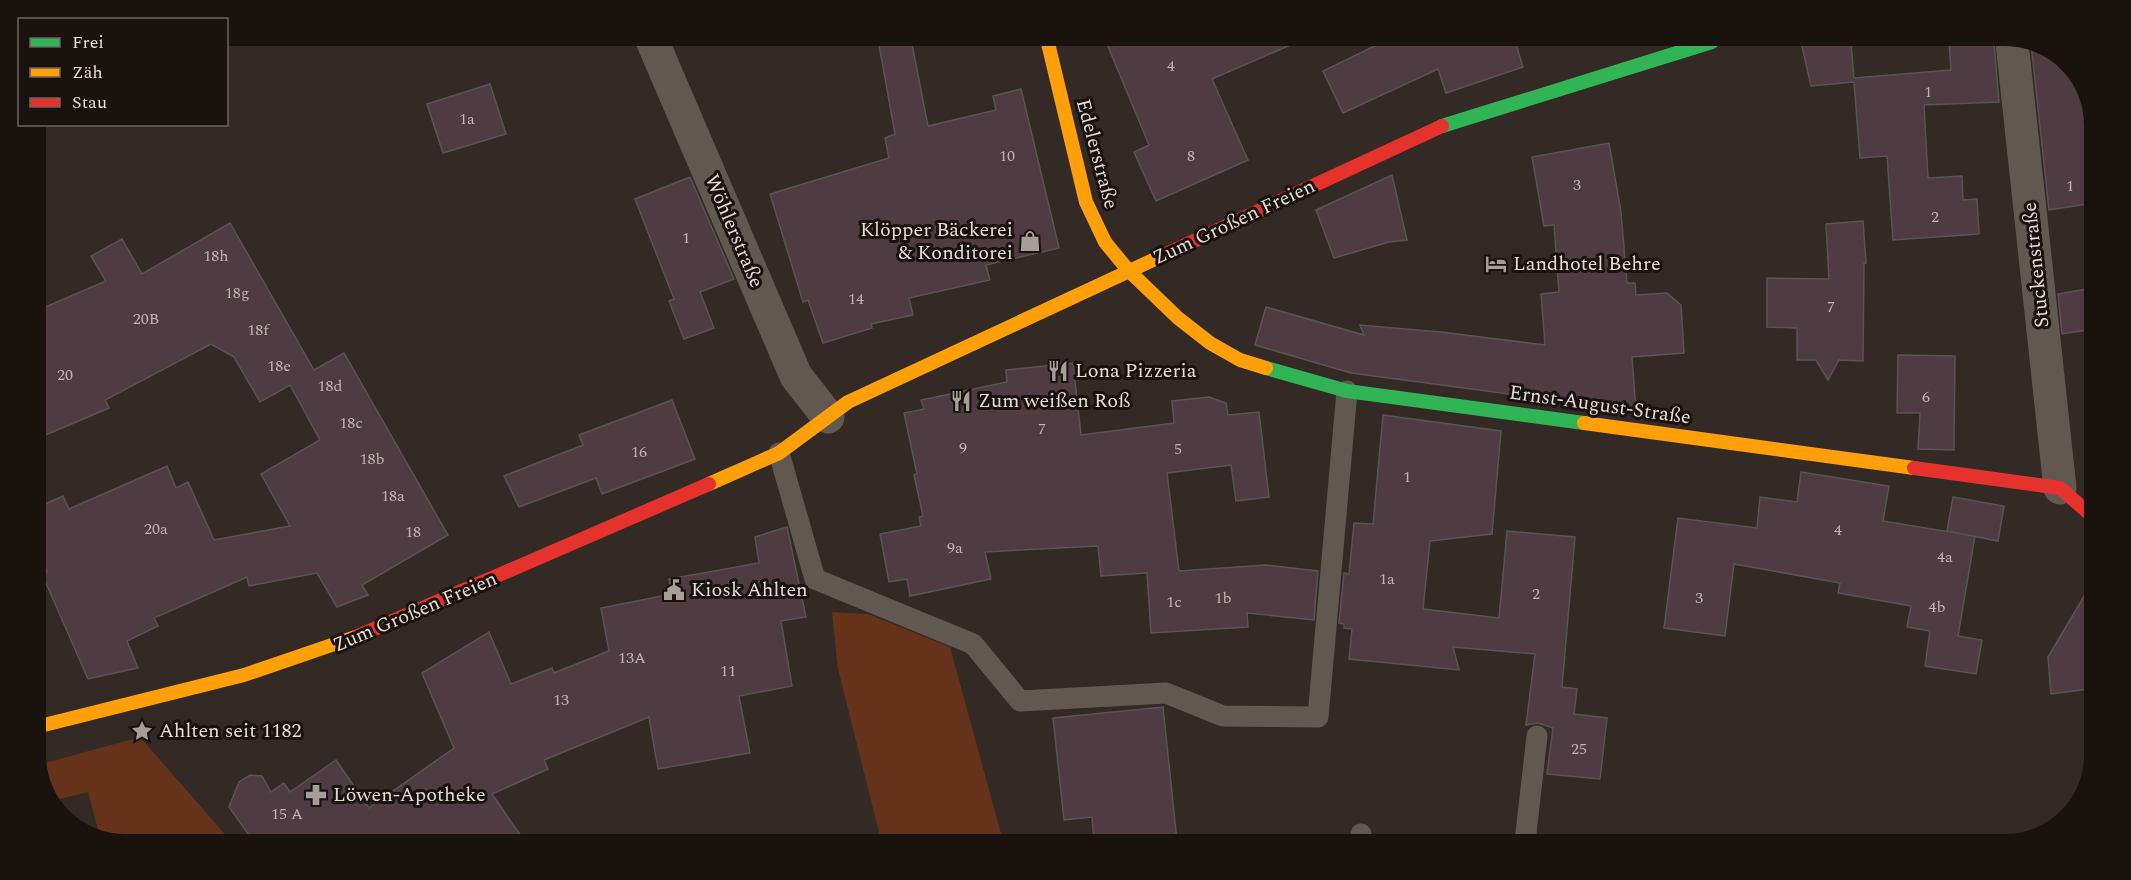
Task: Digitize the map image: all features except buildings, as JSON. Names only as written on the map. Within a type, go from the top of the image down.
[{"type":"street","name":"Wöhlerstraße","points":[[654,46],[796,376],[828,417]]},
{"type":"street","name":"Edelerstraße","points":[[1049,46],[1086,202],[1105,242],[1128,270]]},
{"type":"street","name":"Zum Großen Freien","points":[[47,724],[244,675],[342,643],[415,614],[779,453],[848,402],[1441,126],[1699,46]]},
{"type":"street","name":"Stuckenstraße","points":[[2012,47],[2060,488]]},
{"type":"street","name":"Ernst-August-Straße","points":[[1128,270],[1178,318],[1210,343],[1240,360],[1347,391],[2060,488]]},
{"type":"street","points":[[2060,488],[2084,509]]},
{"type":"lane","points":[[779,453],[815,579],[973,644],[1020,701],[1166,693],[1223,716],[1318,717],[1347,391]]},
{"type":"lane","points":[[1526,834],[1537,736]]},
{"type":"shaded area","points":[[832,612],[868,614],[950,647],[1001,834],[879,834],[838,669]]},
{"type":"shaded area","points":[[140,737],[225,834],[125,834],[98,829],[88,792],[60,799],[51,780],[47,762]]},
{"type":"traffic: fast","points":[[1442,126],[1699,46]]},
{"type":"traffic: fast","points":[[1266,368],[1347,391],[1584,423]]},
{"type":"traffic: slow","points":[[1049,46],[1086,202],[1105,242],[1128,270],[1178,318],[1210,343],[1240,360],[1266,368]]},
{"type":"traffic: slow","points":[[709,484],[779,453],[848,402],[1166,254]]},
{"type":"traffic: slow","points":[[1584,423],[1914,468]]},
{"type":"traffic: slow","points":[[47,724],[244,675],[358,636]]},
{"type":"traffic: jam","points":[[1166,254],[1442,126]]},
{"type":"traffic: jam","points":[[1914,468],[2060,488],[2084,509]]},
{"type":"traffic: jam","points":[[358,636],[709,484]]},
{"type":"place","name":"Klöpper Bäckerei & Konditorei","points":[[1030,241]]},
{"type":"place","name":"Landhotel Behre","points":[[1496,264]]},
{"type":"place","name":"Lona Pizzeria","points":[[1058,371]]},
{"type":"place","name":"Zum weißen Roß","points":[[961,401]]},
{"type":"place","name":"Kiosk Ahlten","points":[[674,590]]},
{"type":"place","name":"Ahlten seit 1182","points":[[142,731]]},
{"type":"place","name":"Löwen-Apotheke","points":[[316,795]]}]
